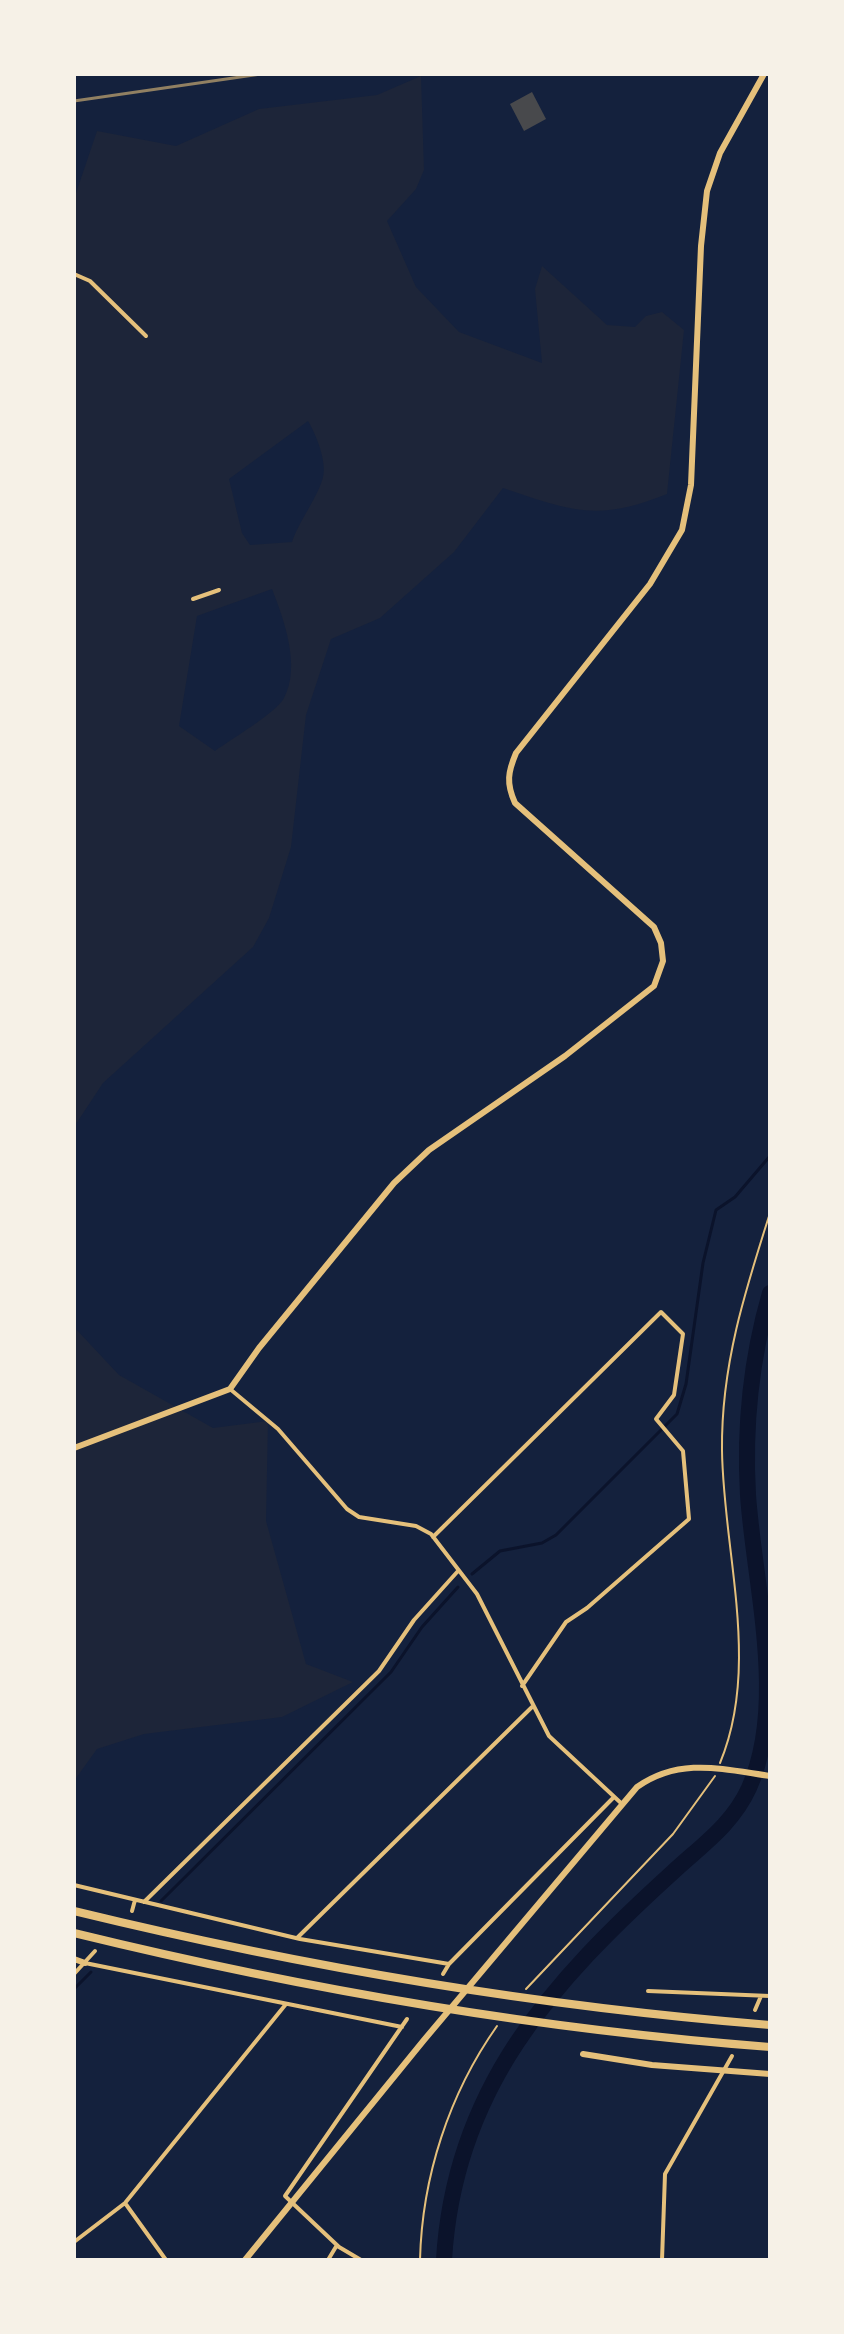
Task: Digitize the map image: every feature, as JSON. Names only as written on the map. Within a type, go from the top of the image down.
[{"type":"highway","points":[[74,1911],[222,1947],[498,1996],[770,2025]]},
{"type":"highway","points":[[74,1933],[311,1987],[486,2016],[770,2047]]},
{"type":"street","points":[[74,1448],[230,1389],[259,1348],[394,1183],[429,1150],[565,1056],[629,1008],[657,981],[663,950],[654,927],[515,803],[507,785],[516,753],[650,584],[682,530],[691,485],[707,191],[720,153],[764,74]]},
{"type":"street","points":[[74,274],[90,281],[146,336]]},
{"type":"street","points":[[193,599],[219,590]]},
{"type":"street","points":[[433,1537],[661,1312],[683,1334],[674,1395],[656,1419],[683,1451],[689,1519],[587,1608],[566,1622],[522,1686]]},
{"type":"street","points":[[230,1389],[278,1429],[347,1509],[359,1517],[416,1526],[433,1537],[477,1594],[532,1707],[563,1752],[622,1804]]},
{"type":"street","points":[[144,1902],[379,1671],[414,1620],[459,1571]]},
{"type":"street","points":[[297,1938],[532,1707]]},
{"type":"street","points":[[245,2260],[622,1804],[656,1775],[692,1765],[770,1776]]},
{"type":"street","points":[[443,1974],[449,1964],[614,1797]]},
{"type":"street","points":[[74,1885],[297,1938],[449,1964]]},
{"type":"street","points":[[132,1911],[135,1900]]},
{"type":"street","points":[[74,1974],[95,1951]]},
{"type":"street","points":[[74,1959],[402,2027]]},
{"type":"street","points":[[648,1991],[770,1996]]},
{"type":"street","points":[[755,2010],[761,1996]]},
{"type":"street","points":[[74,2242],[125,2203],[286,2004]]},
{"type":"street","points":[[361,2260],[337,2245],[311,2217],[290,2204],[285,2196],[407,2019]]},
{"type":"street","points":[[583,2054],[770,2074]]},
{"type":"street","points":[[662,2260],[665,2174],[732,2056]]},
{"type":"street","points":[[125,2203],[166,2260]]},
{"type":"street","points":[[328,2260],[337,2245]]},
{"type":"path","points":[[518,1998],[673,1834],[706,1793],[724,1754],[738,1684],[738,1642],[724,1504],[723,1406],[743,1293],[770,1213]]},
{"type":"path","points":[[420,2260],[421,2214],[441,2137],[467,2074],[501,2020]]},
{"type":"shaded area","points":[[421,76],[424,170],[416,189],[387,221],[416,287],[459,332],[542,363],[535,289],[542,266],[607,325],[635,327],[646,316],[662,312],[684,330],[667,494],[622,508],[585,510],[548,503],[503,488],[454,552],[380,618],[331,639],[306,715],[291,847],[269,918],[253,947],[103,1083],[74,1127],[74,199],[97,131],[176,146],[259,109],[377,95]],"holes":[[[308,421],[317,440],[324,471],[317,492],[292,542],[250,545],[242,533],[229,479]],[[272,589],[289,643],[289,685],[284,698],[272,711],[215,751],[179,726],[197,616]]]},
{"type":"shaded area","points":[[74,1327],[119,1375],[213,1428],[268,1421],[266,1521],[306,1664],[353,1682],[282,1717],[144,1734],[97,1749],[74,1781]]},
{"type":"building","points":[[532,92],[546,119],[524,131],[510,104]]},
{"type":"waterway","points":[[472,1574],[500,1551],[542,1543],[556,1535],[677,1414],[686,1384],[703,1263],[716,1210],[735,1197],[770,1156]]},
{"type":"waterway","points":[[444,2260],[452,2198],[467,2142],[489,2091],[517,2043],[550,1998],[588,1955],[716,1834],[749,1788],[760,1755],[766,1719],[767,1681],[748,1495],[747,1444],[750,1393],[770,1293]]},
{"type":"waterway","points":[[161,1901],[391,1672],[422,1627],[458,1587]]},
{"type":"waterway","points":[[74,1989],[91,1972]]},
{"type":"railway","points":[[74,101],[261,74]]}]
